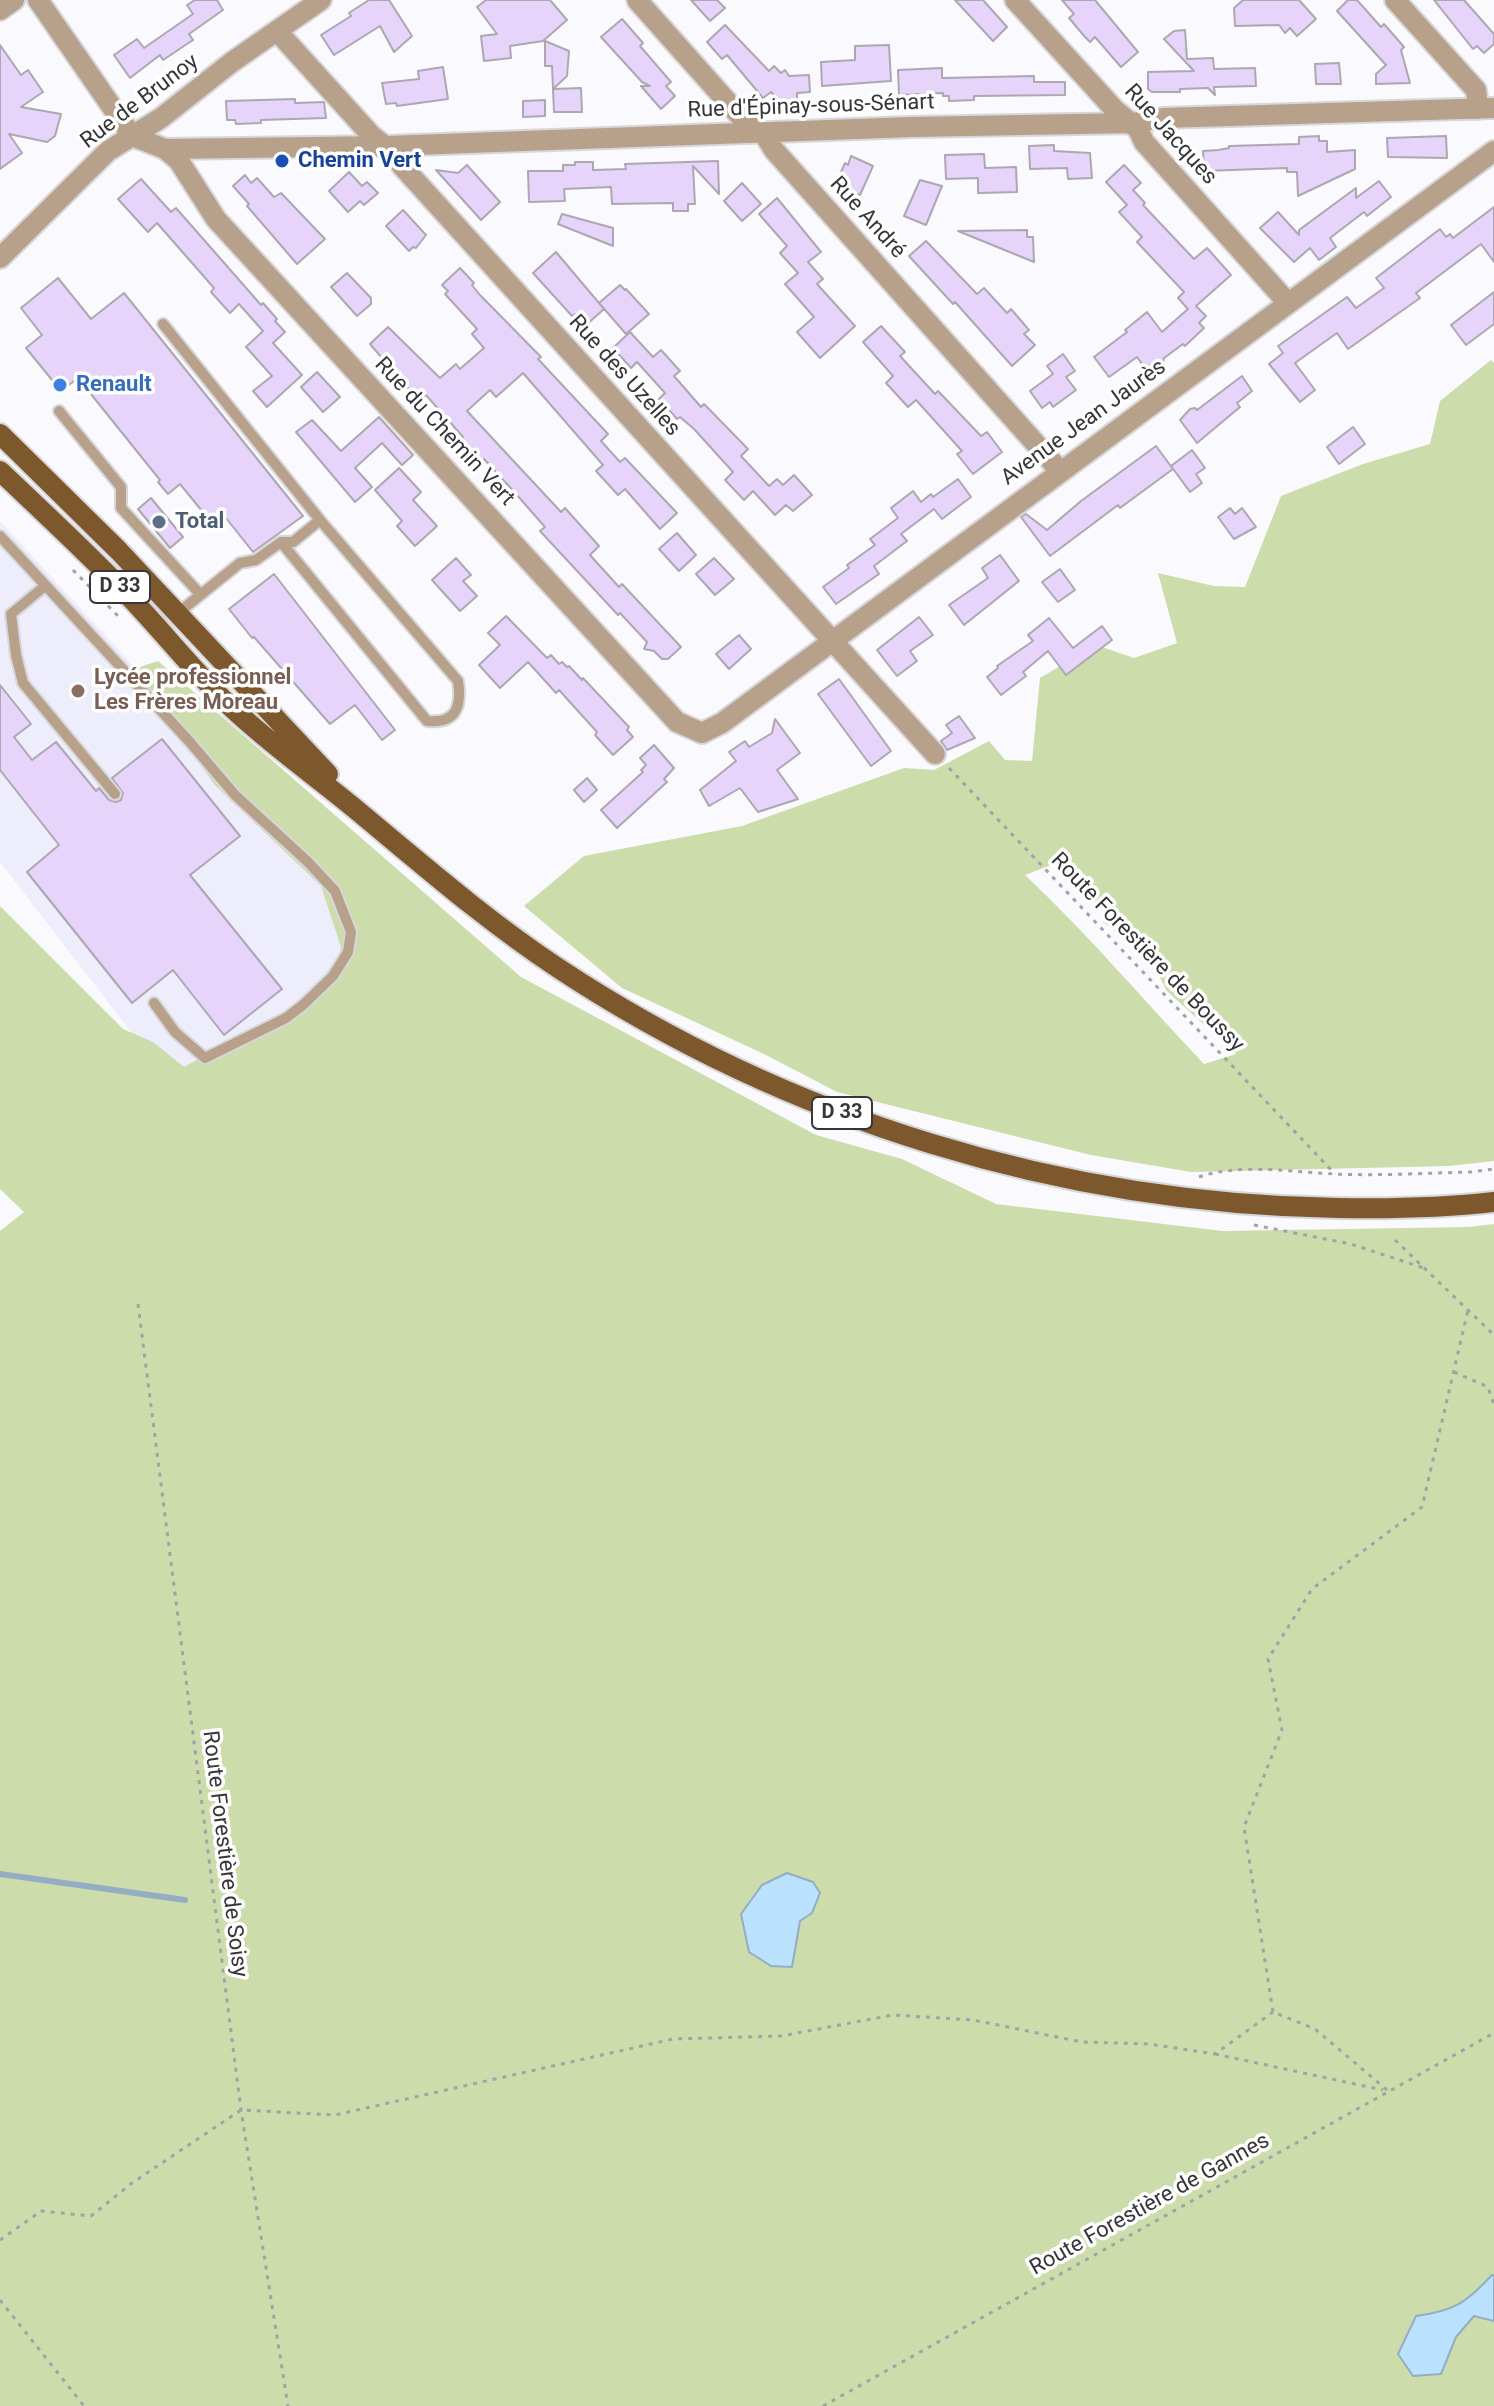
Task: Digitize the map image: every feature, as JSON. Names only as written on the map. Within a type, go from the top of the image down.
[{"type":"main road","name":"D 33","points":[[0,434],[269,708],[371,822]]},
{"type":"main road","name":"D 33","points":[[0,471],[121,587],[188,664],[234,710],[472,907],[557,967],[643,1020],[796,1095],[885,1128],[1004,1165],[1107,1187],[1278,1207],[1380,1209],[1494,1202]]},
{"type":"street","points":[[0,10],[14,0]]},
{"type":"street","points":[[38,0],[132,136]]},
{"type":"street","name":"Rue de Brunoy","points":[[0,258],[108,151],[161,118],[277,31],[298,6],[321,0]]},
{"type":"street","name":"Rue André","points":[[637,0],[740,116],[764,134],[774,150],[1060,471]]},
{"type":"street","name":"Rue Jacques","points":[[1015,0],[1115,110],[1132,123],[1144,142],[1288,303]]},
{"type":"street","points":[[1395,0],[1476,90],[1486,109]]},
{"type":"street","name":"Rue des Uzelles","points":[[277,31],[372,136],[386,146],[935,754]]},
{"type":"street","name":"Rue d'Épinay-sous-Sénart","points":[[132,136],[165,149],[386,146],[1486,109]]},
{"type":"street","name":"Rue du Chemin Vert","points":[[165,149],[179,161],[216,219],[677,722],[702,733]]},
{"type":"street","name":"Avenue Jean Jaurès","points":[[702,733],[722,723],[1494,151]]},
{"type":"lane","points":[[163,324],[320,520],[458,681],[461,699],[453,715],[441,722],[427,721],[281,542]]},
{"type":"lane","points":[[59,411],[121,487],[121,508],[200,594]]},
{"type":"lane","points":[[178,613],[240,563],[256,560],[281,542],[293,542],[320,520]]},
{"type":"lane","points":[[0,536],[235,795],[335,891],[351,932],[348,952],[333,976],[303,1005],[286,1018],[205,1058],[175,1032],[154,1003]]},
{"type":"lane","points":[[45,586],[11,614],[23,683],[115,794]]},
{"type":"path","name":"Route Forestière de Boussy","points":[[935,754],[1335,1174]]},
{"type":"path","points":[[1188,1181],[1213,1172],[1296,1170],[1335,1174],[1494,1169]]},
{"type":"path","points":[[1244,1223],[1351,1244],[1424,1268]]},
{"type":"path","points":[[1395,1240],[1494,1335]]},
{"type":"path","name":"Route Forestière de Soisy","points":[[138,1304],[241,2110],[288,2406]]},
{"type":"path","points":[[1273,2012],[1244,1827],[1282,1730],[1268,1659],[1312,1589],[1422,1507],[1468,1310]]},
{"type":"path","points":[[1453,1371],[1488,1387],[1494,1405]]},
{"type":"path","points":[[1215,2054],[1273,2012]]},
{"type":"path","points":[[1273,2012],[1315,2029],[1387,2090]]},
{"type":"path","points":[[0,2240],[41,2211],[91,2216],[132,2183],[241,2110],[335,2115],[673,2039],[781,2036],[893,2015],[973,2020],[1082,2042],[1149,2044],[1215,2054],[1387,2090]]},
{"type":"path","name":"Route Forestière de Gannes","points":[[823,2406],[1494,2033]]},
{"type":"path","points":[[0,2300],[84,2406]]},
{"type":"shaded area","name":"Lycée professionnel Les Frères Moreau","points":[[0,521],[364,916],[360,964],[172,1085],[0,862]]},
{"type":"green space","points":[[1491,360],[1494,363],[1494,1161],[1449,1166],[1191,1172],[1091,1155],[837,1092],[764,1054],[622,988],[524,906],[584,856],[742,826],[904,768],[934,770],[989,741],[1005,760],[1032,761],[1040,678],[1096,645],[1134,658],[1177,643],[1158,573],[1214,586],[1245,587],[1281,496],[1363,464],[1430,444],[1440,401]],"holes":[[[1056,863],[1110,916],[1103,922],[1126,939],[1158,974],[1167,991],[1236,1054],[1204,1064],[1025,875]]]},
{"type":"green space","points":[[158,661],[521,977],[816,1135],[902,1159],[996,1204],[1223,1231],[1494,1224],[1494,2406],[0,2406],[0,1231],[24,1212],[0,1189],[0,906],[123,1029],[153,1042],[184,1067],[277,1017],[333,982],[341,947],[321,886],[215,785],[131,670]]},
{"type":"water","points":[[787,1873],[813,1882],[820,1893],[812,1913],[800,1921],[792,1967],[771,1966],[749,1952],[741,1914],[762,1885]]},
{"type":"water","points":[[1492,2275],[1494,2321],[1474,2316],[1456,2337],[1441,2374],[1413,2376],[1398,2354],[1416,2316],[1458,2304]]},
{"type":"building","points":[[195,0],[217,0],[223,10],[189,34],[193,40],[163,60],[160,55],[130,78],[114,55],[137,39],[144,48],[193,14],[187,5]]},
{"type":"building","points":[[369,0],[389,0],[412,36],[394,52],[380,26],[334,55],[321,35]]},
{"type":"building","points":[[486,0],[550,0],[567,20],[543,41],[510,46],[511,58],[484,61],[481,36],[497,34],[477,7]]},
{"type":"building","points":[[691,0],[717,0],[725,8],[710,21]]},
{"type":"building","points":[[955,0],[983,0],[1007,27],[993,41]]},
{"type":"building","points":[[1062,0],[1095,0],[1138,52],[1121,67],[1095,37],[1090,42],[1085,37],[1069,18],[1074,14]]},
{"type":"building","points":[[1243,0],[1299,0],[1316,19],[1297,36],[1290,28],[1285,33],[1279,25],[1235,26],[1234,8]]},
{"type":"building","points":[[1348,0],[1357,0],[1404,47],[1401,50],[1410,83],[1376,84],[1376,74],[1386,65],[1337,11]]},
{"type":"building","points":[[1434,0],[1464,0],[1494,34],[1494,44],[1484,53],[1477,46],[1473,49]]},
{"type":"building","points":[[622,19],[671,82],[666,86],[675,96],[661,109],[641,86],[650,86],[642,82],[601,37]]},
{"type":"building","points":[[725,25],[769,71],[774,66],[781,73],[785,70],[789,76],[809,75],[810,92],[797,93],[797,101],[780,102],[771,92],[763,98],[727,55],[722,59],[707,42]]},
{"type":"building","points":[[1185,30],[1187,59],[1213,58],[1214,69],[1255,68],[1256,86],[1214,87],[1215,95],[1208,88],[1180,89],[1180,92],[1152,92],[1148,89],[1148,72],[1194,71],[1164,39],[1174,31]]},
{"type":"building","points":[[545,41],[569,51],[567,76],[553,89],[552,66],[545,66]]},
{"type":"building","points":[[0,45],[21,75],[28,70],[43,92],[21,107],[61,114],[55,136],[47,142],[9,134],[22,153],[0,169]]},
{"type":"building","points":[[889,45],[891,81],[822,86],[821,62],[855,60],[855,46]]},
{"type":"building","points":[[1339,63],[1341,84],[1316,84],[1315,64]]},
{"type":"building","points":[[443,67],[448,99],[397,106],[396,103],[386,104],[382,83],[419,79],[418,71]]},
{"type":"building","points":[[942,68],[942,78],[1034,76],[1034,82],[1065,82],[1065,95],[974,96],[974,100],[949,101],[949,96],[943,96],[943,93],[899,95],[898,70]]},
{"type":"building","points":[[581,88],[582,112],[554,112],[553,89]]},
{"type":"building","points":[[295,99],[295,103],[324,102],[326,118],[236,124],[235,120],[227,120],[226,101]]},
{"type":"building","points":[[545,100],[545,116],[523,117],[523,101]]},
{"type":"building","points":[[1319,136],[1319,141],[1327,141],[1327,152],[1355,150],[1355,169],[1298,196],[1297,172],[1287,172],[1287,168],[1204,171],[1203,151],[1229,146],[1299,144],[1299,137]]},
{"type":"building","points":[[1446,136],[1447,158],[1388,157],[1387,138]]},
{"type":"building","points":[[1054,145],[1054,151],[1090,153],[1092,178],[1068,179],[1067,168],[1030,169],[1029,146]]},
{"type":"building","points":[[984,154],[985,168],[1016,167],[1017,192],[978,193],[978,178],[946,179],[945,155]]},
{"type":"building","points":[[851,156],[873,166],[860,195],[836,184]]},
{"type":"building","points":[[718,161],[719,194],[693,166],[695,204],[688,204],[688,211],[673,211],[673,203],[612,204],[611,187],[564,189],[565,201],[529,202],[528,171],[563,171],[563,165],[575,165],[575,162],[593,162],[593,170],[626,169],[625,164]]},
{"type":"building","points":[[467,165],[500,202],[481,220],[436,170],[458,173]]},
{"type":"building","points":[[1124,165],[1141,183],[1133,190],[1145,203],[1143,205],[1194,259],[1207,248],[1231,275],[1196,306],[1206,316],[1199,323],[1204,328],[1185,346],[1183,344],[1164,358],[1163,364],[1145,368],[1137,357],[1109,377],[1094,357],[1127,332],[1125,330],[1147,312],[1162,332],[1188,309],[1178,298],[1184,292],[1137,242],[1142,237],[1119,212],[1127,205],[1106,182]]},
{"type":"building","points":[[349,172],[362,186],[367,182],[378,193],[364,205],[360,201],[348,212],[329,191]]},
{"type":"building","points":[[245,175],[251,183],[257,178],[274,197],[281,193],[325,239],[297,264],[233,186]]},
{"type":"building","points":[[141,179],[171,212],[176,208],[261,305],[263,303],[285,332],[273,343],[302,375],[267,407],[253,391],[272,376],[246,347],[263,331],[239,304],[230,313],[211,292],[214,288],[157,223],[148,232],[118,199]]},
{"type":"building","points":[[920,180],[942,186],[926,225],[904,216]]},
{"type":"building","points":[[1379,181],[1391,197],[1367,216],[1364,212],[1330,238],[1336,247],[1319,260],[1310,248],[1294,262],[1260,228],[1278,212],[1299,235],[1299,230],[1356,188],[1356,198]]},
{"type":"building","points":[[742,183],[761,204],[742,221],[724,201]]},
{"type":"building","points":[[777,198],[821,252],[808,262],[823,279],[817,284],[855,326],[820,358],[797,332],[814,317],[785,284],[798,273],[780,253],[787,246],[759,214]]},
{"type":"building","points":[[1494,207],[1494,262],[1481,244],[1416,293],[1420,298],[1348,349],[1337,333],[1295,363],[1315,390],[1300,402],[1269,364],[1283,353],[1278,346],[1347,297],[1356,308],[1384,288],[1376,278],[1440,229],[1446,237],[1450,234],[1453,238]]},
{"type":"building","points":[[403,210],[426,235],[416,248],[409,251],[386,226]]},
{"type":"building","points":[[562,214],[613,228],[613,246],[558,224]]},
{"type":"building","points":[[1027,230],[1027,237],[1033,237],[1034,262],[958,231]]},
{"type":"building","points":[[926,241],[977,294],[984,288],[1007,313],[1011,309],[1029,330],[1024,334],[1035,345],[1012,366],[909,256]]},
{"type":"building","points":[[556,252],[604,309],[585,326],[533,273]]},
{"type":"building","points":[[460,268],[474,283],[472,285],[479,294],[541,357],[538,359],[608,434],[601,441],[620,462],[625,458],[677,513],[660,529],[625,489],[618,495],[596,471],[603,465],[523,373],[496,397],[490,390],[467,411],[561,512],[565,508],[599,546],[590,555],[681,647],[668,659],[644,649],[647,642],[540,531],[545,527],[516,494],[484,459],[480,463],[460,441],[463,437],[426,395],[419,401],[370,344],[388,327],[440,378],[456,364],[460,369],[484,348],[472,334],[477,329],[445,294],[448,291],[442,285]]},
{"type":"building","points":[[347,273],[371,298],[371,304],[357,316],[331,287]]},
{"type":"building","points":[[58,278],[91,319],[124,293],[303,516],[253,552],[222,513],[211,522],[180,484],[168,494],[78,378],[61,391],[26,348],[42,335],[21,308]]},
{"type":"building","points":[[620,285],[649,314],[626,334],[599,303]]},
{"type":"building","points":[[1494,292],[1494,324],[1466,345],[1451,325]]},
{"type":"building","points":[[881,326],[905,352],[900,356],[935,394],[938,391],[981,436],[987,432],[1002,452],[973,474],[957,454],[962,451],[916,400],[908,407],[886,383],[893,376],[863,342]]},
{"type":"building","points":[[630,332],[653,357],[661,350],[680,371],[674,376],[701,407],[704,404],[748,449],[741,456],[769,486],[777,479],[783,485],[794,475],[812,495],[793,511],[786,505],[775,515],[753,491],[744,500],[725,480],[733,472],[694,429],[680,417],[677,419],[659,399],[665,393],[637,362],[631,368],[613,348]]},
{"type":"building","points":[[1063,354],[1075,371],[1066,377],[1076,390],[1053,407],[1050,402],[1042,408],[1030,391],[1053,374],[1047,366]]},
{"type":"building","points":[[317,372],[340,397],[323,412],[301,387]]},
{"type":"building","points":[[1242,376],[1252,391],[1237,403],[1240,407],[1197,443],[1180,420],[1190,409],[1197,410]]},
{"type":"building","points":[[379,417],[413,455],[402,465],[382,443],[355,468],[372,487],[355,502],[296,432],[312,420],[341,451]]},
{"type":"building","points":[[1353,427],[1365,444],[1339,464],[1327,447]]},
{"type":"building","points":[[1156,446],[1173,469],[1050,556],[1021,517],[1026,514],[1047,530]]},
{"type":"building","points":[[1192,450],[1205,468],[1196,474],[1202,483],[1190,492],[1171,466]]},
{"type":"building","points":[[399,468],[421,492],[413,500],[437,526],[415,546],[397,526],[402,521],[375,490]]},
{"type":"building","points":[[958,479],[971,497],[942,519],[934,509],[901,534],[907,541],[874,566],[879,574],[836,604],[823,587],[875,545],[870,539],[898,518],[891,508],[913,491],[921,502]]},
{"type":"building","points":[[151,498],[183,537],[170,548],[138,509]]},
{"type":"building","points":[[1230,508],[1235,514],[1242,508],[1256,527],[1234,539],[1218,517]]},
{"type":"building","points":[[677,533],[696,555],[679,571],[659,549]]},
{"type":"building","points":[[1000,555],[1019,581],[964,625],[949,605],[988,578],[982,568]]},
{"type":"building","points":[[456,558],[471,575],[463,581],[477,596],[460,611],[432,580]]},
{"type":"building","points":[[714,558],[734,579],[715,595],[696,574]]},
{"type":"building","points":[[1060,569],[1075,590],[1058,602],[1042,582]]},
{"type":"building","points":[[274,574],[395,730],[382,740],[355,705],[330,724],[229,609]]},
{"type":"building","points":[[506,616],[547,658],[551,655],[559,664],[562,662],[569,666],[583,678],[629,727],[627,730],[633,737],[613,755],[559,690],[556,693],[528,662],[500,688],[479,665],[500,645],[488,633]]},
{"type":"building","points":[[919,617],[933,635],[910,651],[917,661],[897,676],[877,650]]},
{"type":"building","points":[[1049,618],[1073,648],[1102,626],[1112,640],[1066,675],[1048,651],[1023,672],[1026,676],[1001,695],[987,677],[997,666],[1033,641],[1028,635]]},
{"type":"building","points":[[739,635],[751,649],[729,669],[716,654]]},
{"type":"building","points":[[839,679],[891,751],[871,766],[818,694]]},
{"type":"building","points":[[0,685],[31,724],[14,737],[32,760],[56,742],[96,791],[99,788],[109,800],[116,802],[121,800],[123,793],[112,778],[162,739],[240,836],[190,875],[282,989],[224,1035],[173,970],[132,1003],[27,872],[59,845],[0,770]]},
{"type":"building","points":[[959,716],[975,738],[947,750],[941,741],[952,733],[946,725]]},
{"type":"building","points":[[775,719],[800,753],[777,770],[798,799],[758,812],[740,788],[709,806],[700,790],[736,761],[729,752],[745,741],[749,747],[772,733]]},
{"type":"building","points":[[654,745],[674,768],[664,779],[667,782],[617,828],[601,810],[643,772],[641,770],[646,765],[640,758]]},
{"type":"building","points":[[587,778],[597,790],[584,802],[574,790]]},
{"type":"waterway","points":[[0,1874],[185,1900]]},
{"type":"place","name":"Chemin Vert","points":[[282,161]]},
{"type":"place","name":"Renault","points":[[60,385]]},
{"type":"place","name":"Total","points":[[159,522]]},
{"type":"place","name":"Lycée professionnel Les Frères Moreau","points":[[78,691]]}]
